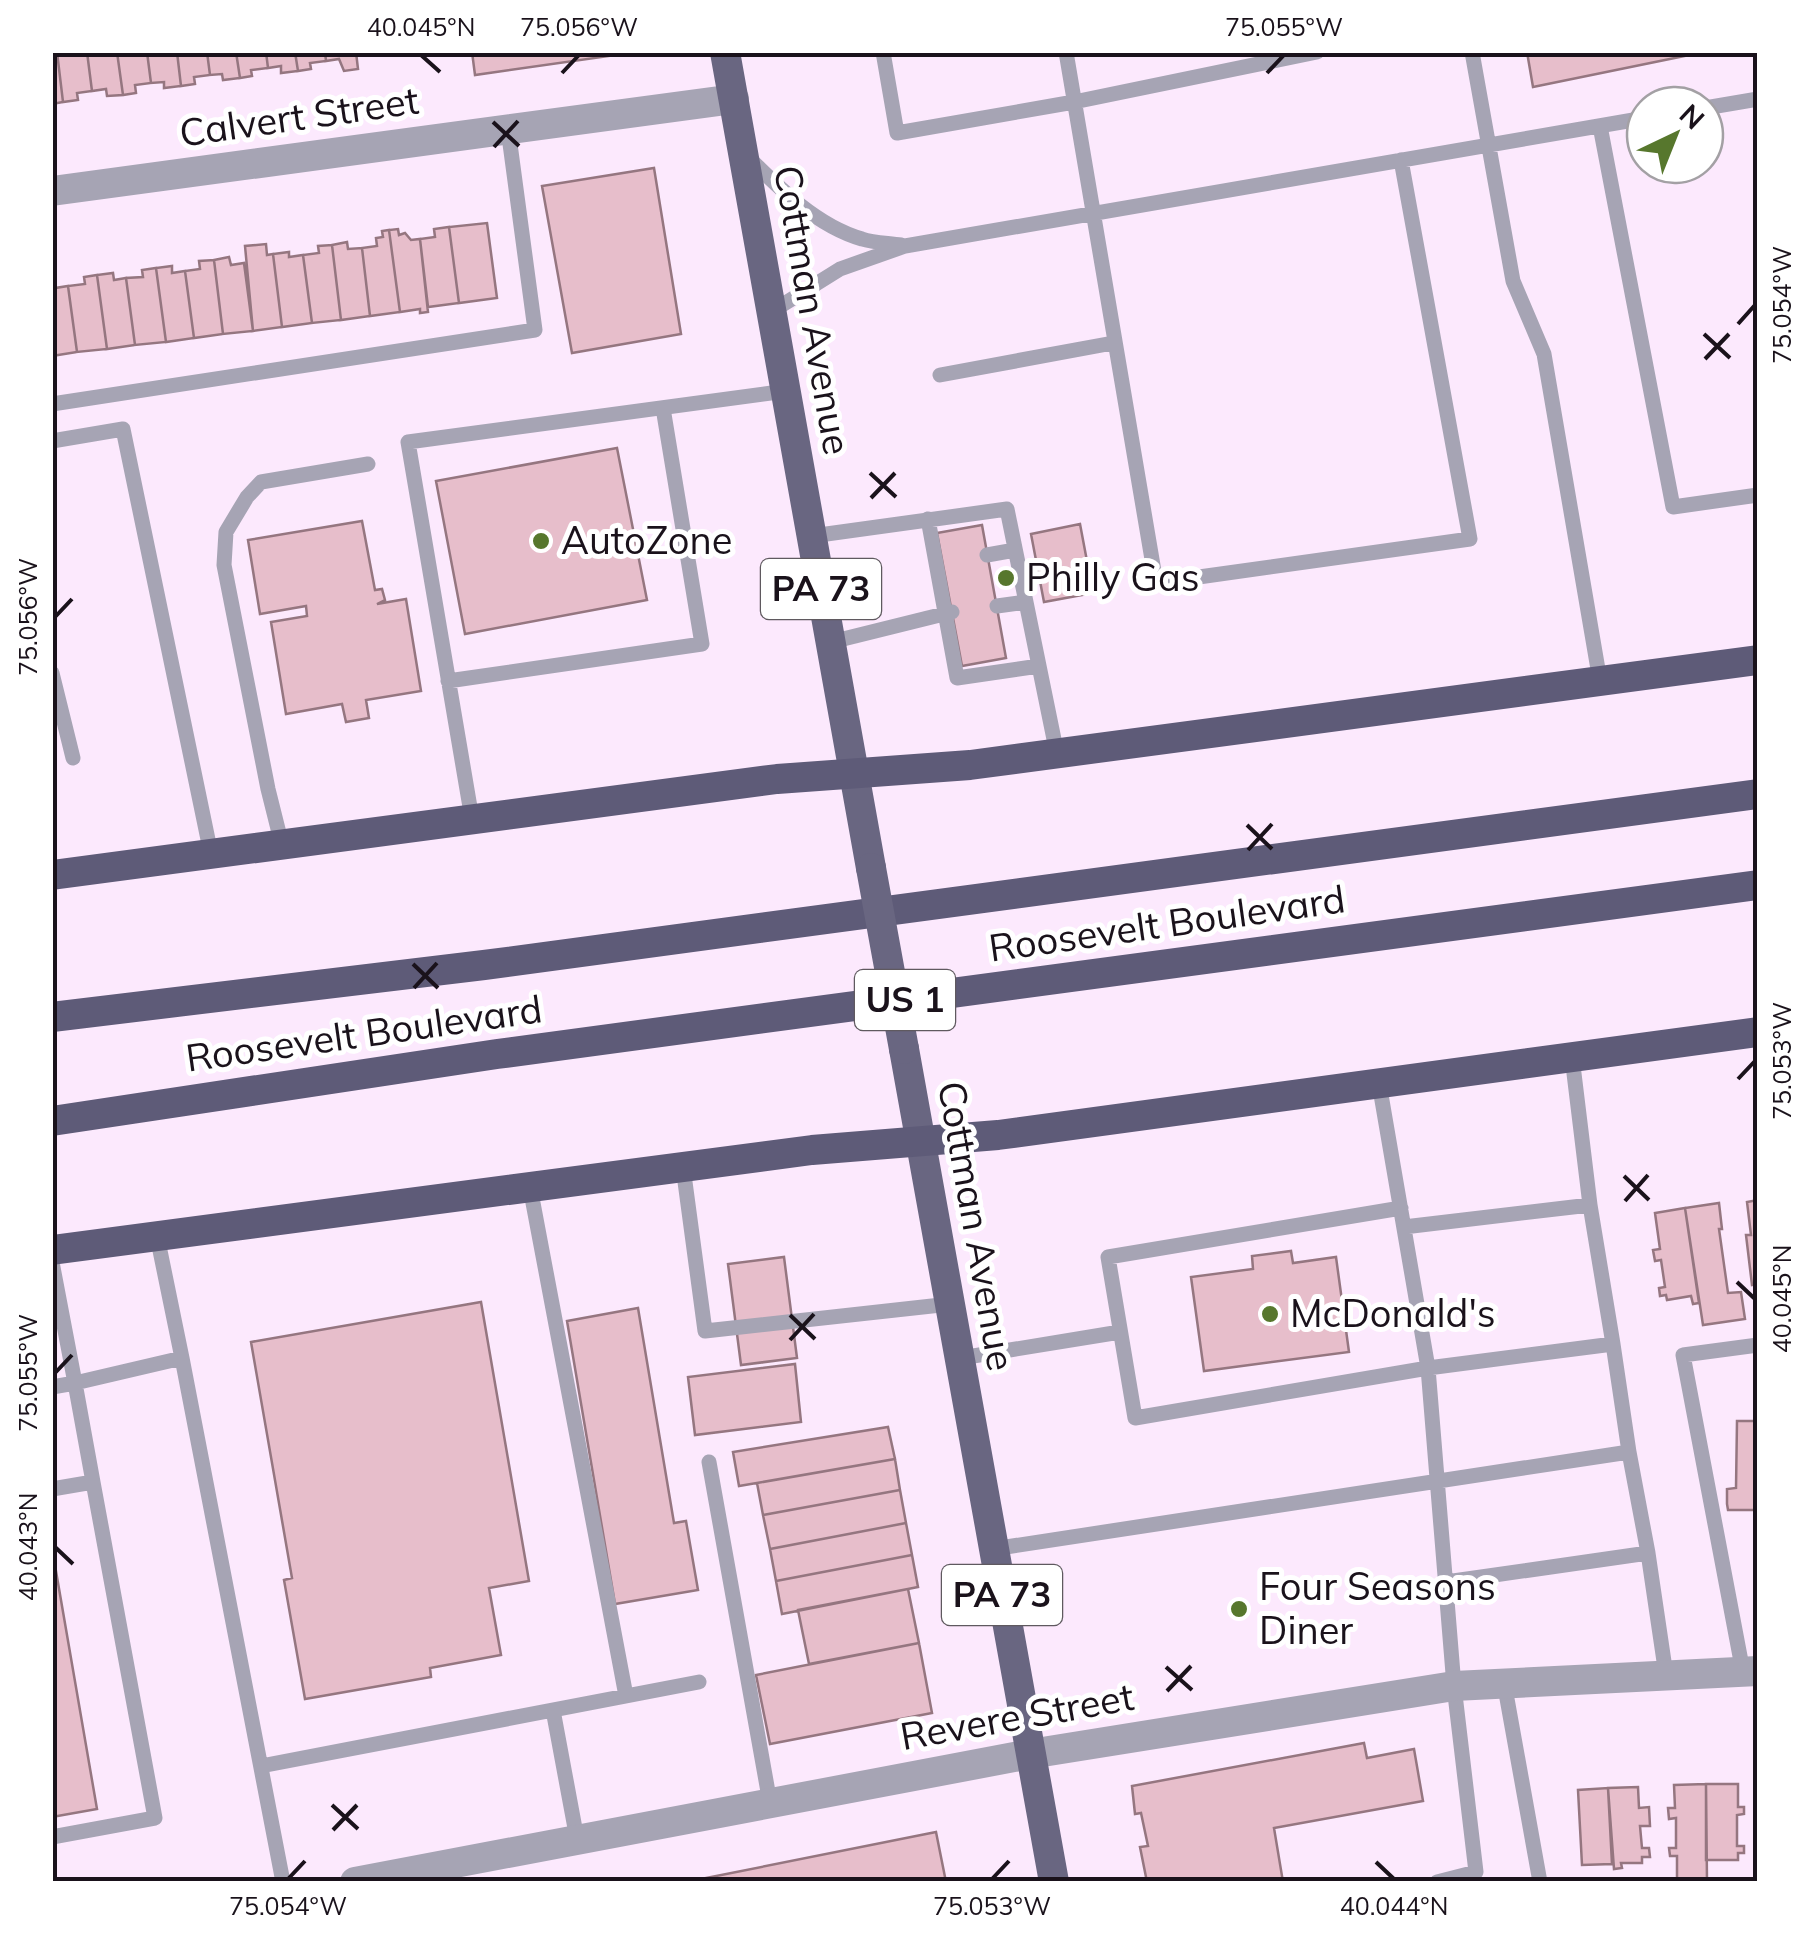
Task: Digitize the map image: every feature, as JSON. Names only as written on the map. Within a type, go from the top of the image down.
[{"type":"highway","points":[[52,876],[777,779],[970,765],[1758,660]]},
{"type":"highway","name":"Roosevelt Boulevard","points":[[52,1018],[484,966],[1758,794]]},
{"type":"highway","name":"Roosevelt Boulevard","points":[[52,1120],[460,1060],[1758,886]]},
{"type":"highway","points":[[52,1250],[812,1150],[998,1134],[1758,1032]]},
{"type":"main road","name":"Cottman Avenue","points":[[725,52],[1054,1882]]},
{"type":"street","name":"Calvert Street","points":[[52,191],[734,99]]},
{"type":"street","name":"Revere Street","points":[[355,1882],[450,1873],[577,1839],[1030,1754],[1454,1686],[1750,1671]]},
{"type":"lane","points":[[883,52],[898,133],[1317,52]]},
{"type":"lane","points":[[1066,52],[1156,583],[1470,539],[1401,160]]},
{"type":"lane","points":[[1472,52],[1513,281],[1544,354],[1600,681]]},
{"type":"lane","points":[[1725,105],[1758,99]]},
{"type":"lane","points":[[771,312],[840,269],[905,246],[1625,122]]},
{"type":"lane","points":[[1600,126],[1673,507],[1758,495]]},
{"type":"lane","points":[[52,404],[535,330],[508,130]]},
{"type":"lane","points":[[742,151],[776,185],[832,226],[862,240],[905,246]]},
{"type":"lane","points":[[940,375],[1113,342]]},
{"type":"lane","points":[[472,819],[408,442],[786,391]]},
{"type":"lane","points":[[448,681],[702,644],[663,408]]},
{"type":"lane","points":[[52,441],[123,429],[211,854]]},
{"type":"lane","points":[[282,845],[224,565],[226,532],[261,482],[368,464]]},
{"type":"lane","points":[[812,536],[1007,509],[1056,754]]},
{"type":"lane","points":[[928,519],[939,562],[957,678],[1039,666]]},
{"type":"lane","points":[[987,555],[1015,550]]},
{"type":"lane","points":[[997,606],[1026,602]]},
{"type":"lane","points":[[831,642],[948,613]]},
{"type":"lane","points":[[52,673],[73,758]]},
{"type":"lane","points":[[1572,1057],[1590,1205],[1666,1674]]},
{"type":"lane","points":[[1379,1083],[1428,1368],[1454,1686],[1476,1872],[1437,1882]]},
{"type":"lane","points":[[683,1167],[705,1331],[950,1304]]},
{"type":"lane","points":[[530,1187],[626,1696]]},
{"type":"lane","points":[[1404,1227],[1590,1205]]},
{"type":"lane","points":[[1400,1208],[1108,1257],[1135,1418],[1428,1368],[1613,1344]]},
{"type":"lane","points":[[157,1236],[283,1882]]},
{"type":"lane","points":[[52,1262],[154,1818],[52,1837]]},
{"type":"lane","points":[[961,1358],[1120,1332]]},
{"type":"lane","points":[[1750,1671],[1682,1355],[1758,1345]]},
{"type":"lane","points":[[52,1387],[182,1358]]},
{"type":"lane","points":[[993,1549],[1629,1452]]},
{"type":"lane","points":[[709,1462],[770,1803]]},
{"type":"lane","points":[[52,1489],[93,1482]]},
{"type":"lane","points":[[1446,1582],[1648,1553]]},
{"type":"lane","points":[[260,1766],[699,1682]]},
{"type":"lane","points":[[1504,1682],[1540,1882]]},
{"type":"lane","points":[[553,1710],[577,1839]]},
{"type":"building","points":[[52,52],[57,52],[63,102],[52,104]]},
{"type":"building","points":[[57,52],[87,52],[92,91],[77,93],[78,100],[63,102]]},
{"type":"building","points":[[87,52],[117,52],[123,95],[107,96],[106,89],[92,91]]},
{"type":"building","points":[[117,52],[147,52],[151,83],[135,85],[136,93],[123,95]]},
{"type":"building","points":[[147,52],[177,52],[181,86],[164,88],[164,82],[151,83]]},
{"type":"building","points":[[177,52],[207,52],[210,75],[194,77],[195,84],[181,86]]},
{"type":"building","points":[[207,52],[236,52],[240,78],[223,80],[222,74],[210,75]]},
{"type":"building","points":[[236,52],[266,52],[268,68],[251,70],[252,76],[240,78]]},
{"type":"building","points":[[266,52],[295,52],[298,71],[281,73],[281,66],[268,68]]},
{"type":"building","points":[[295,52],[325,52],[326,61],[310,63],[311,69],[298,71]]},
{"type":"building","points":[[325,52],[356,52],[358,69],[344,71],[339,59],[326,61]]},
{"type":"building","points":[[472,52],[616,52],[616,55],[475,75]]},
{"type":"building","points":[[1527,52],[1704,52],[1533,87]]},
{"type":"building","points":[[654,168],[681,334],[572,353],[542,186]]},
{"type":"building","points":[[487,223],[497,298],[459,303],[449,227]]},
{"type":"building","points":[[449,227],[459,303],[428,307],[420,239],[435,237],[434,229]]},
{"type":"building","points":[[398,229],[399,235],[405,233],[411,240],[420,239],[428,312],[400,312],[389,230]]},
{"type":"building","points":[[389,230],[400,312],[370,316],[362,248],[377,246],[376,238]]},
{"type":"building","points":[[347,242],[348,249],[362,248],[370,316],[341,320],[332,245]]},
{"type":"building","points":[[266,244],[267,255],[273,254],[282,327],[253,331],[245,246]]},
{"type":"building","points":[[332,245],[341,320],[312,323],[303,255],[319,253],[318,246]]},
{"type":"building","points":[[289,252],[289,257],[303,255],[312,323],[282,327],[273,254]]},
{"type":"building","points":[[229,257],[231,265],[244,263],[253,331],[223,334],[214,260]]},
{"type":"building","points":[[214,260],[223,334],[194,338],[185,271],[200,269],[199,261]]},
{"type":"building","points":[[172,266],[172,273],[185,271],[194,338],[166,342],[156,268]]},
{"type":"building","points":[[156,268],[166,342],[135,345],[126,278],[143,277],[142,270]]},
{"type":"building","points":[[113,273],[114,280],[126,278],[135,345],[107,349],[97,275]]},
{"type":"building","points":[[97,275],[107,349],[77,352],[68,286],[85,284],[84,277]]},
{"type":"building","points":[[52,281],[55,288],[68,286],[77,352],[52,356]]},
{"type":"building","name":"AutoZone","points":[[617,448],[647,600],[465,634],[436,481]]},
{"type":"building","points":[[362,521],[375,590],[382,589],[385,600],[377,604],[406,599],[421,691],[366,700],[369,718],[346,722],[342,704],[286,714],[271,622],[307,616],[306,606],[260,614],[248,540]]},
{"type":"building","points":[[1080,524],[1093,593],[1044,602],[1031,534]]},
{"type":"building","points":[[982,525],[1006,658],[962,666],[937,533]]},
{"type":"building","points":[[1758,1200],[1758,1284],[1752,1285],[1747,1202]]},
{"type":"building","points":[[1719,1203],[1728,1293],[1741,1292],[1745,1319],[1703,1325],[1685,1208]]},
{"type":"building","points":[[1685,1208],[1699,1303],[1693,1304],[1691,1296],[1667,1300],[1666,1295],[1660,1296],[1659,1288],[1665,1287],[1661,1260],[1655,1261],[1653,1250],[1660,1249],[1655,1213]]},
{"type":"building","name":"McDonald's","points":[[1291,1251],[1293,1263],[1336,1257],[1349,1352],[1204,1371],[1191,1277],[1253,1269],[1252,1256]]},
{"type":"building","points":[[784,1257],[797,1358],[741,1365],[728,1264]]},
{"type":"building","points":[[481,1302],[529,1581],[489,1588],[501,1655],[430,1668],[431,1677],[305,1699],[284,1580],[292,1578],[251,1342]]},
{"type":"building","points":[[638,1308],[674,1523],[686,1521],[698,1590],[615,1604],[567,1321]]},
{"type":"building","points":[[795,1364],[801,1422],[695,1435],[688,1377]]},
{"type":"building","points":[[1737,1421],[1758,1421],[1758,1510],[1728,1510],[1727,1489],[1736,1488]]},
{"type":"building","points":[[888,1427],[895,1459],[739,1486],[733,1452]]},
{"type":"building","points":[[895,1459],[900,1490],[763,1515],[757,1483]]},
{"type":"building","points":[[900,1490],[906,1523],[770,1549],[763,1515]]},
{"type":"building","points":[[906,1523],[912,1555],[776,1581],[770,1549]]},
{"type":"building","points":[[52,1548],[97,1809],[52,1817]]},
{"type":"building","points":[[912,1555],[918,1587],[782,1614],[776,1581]]},
{"type":"building","points":[[908,1589],[919,1643],[809,1664],[798,1610]]},
{"type":"building","points":[[919,1643],[932,1713],[770,1744],[756,1675]]},
{"type":"building","points":[[1364,1743],[1367,1758],[1414,1749],[1423,1801],[1274,1828],[1283,1882],[1147,1882],[1140,1847],[1148,1846],[1141,1813],[1135,1814],[1132,1786]]},
{"type":"building","points":[[1706,1784],[1707,1882],[1677,1882],[1677,1856],[1670,1856],[1669,1848],[1676,1848],[1676,1818],[1669,1819],[1668,1808],[1675,1808],[1674,1785]]},
{"type":"building","points":[[1706,1784],[1738,1784],[1738,1807],[1744,1807],[1744,1814],[1737,1815],[1737,1846],[1744,1846],[1744,1853],[1738,1853],[1738,1860],[1706,1860]]},
{"type":"building","points":[[1638,1787],[1639,1808],[1649,1807],[1650,1826],[1640,1826],[1642,1848],[1649,1848],[1650,1857],[1642,1857],[1642,1863],[1621,1863],[1622,1868],[1614,1869],[1608,1788]]},
{"type":"building","points":[[1608,1788],[1612,1864],[1582,1865],[1578,1790]]},
{"type":"building","points":[[936,1832],[946,1882],[686,1882]]},
{"type":"place","name":"AutoZone","points":[[541,541]]},
{"type":"place","name":"Philly Gas","points":[[1006,578]]},
{"type":"place","name":"McDonald's","points":[[1270,1314]]},
{"type":"place","name":"Four Seasons Diner","points":[[1239,1609]]}]
